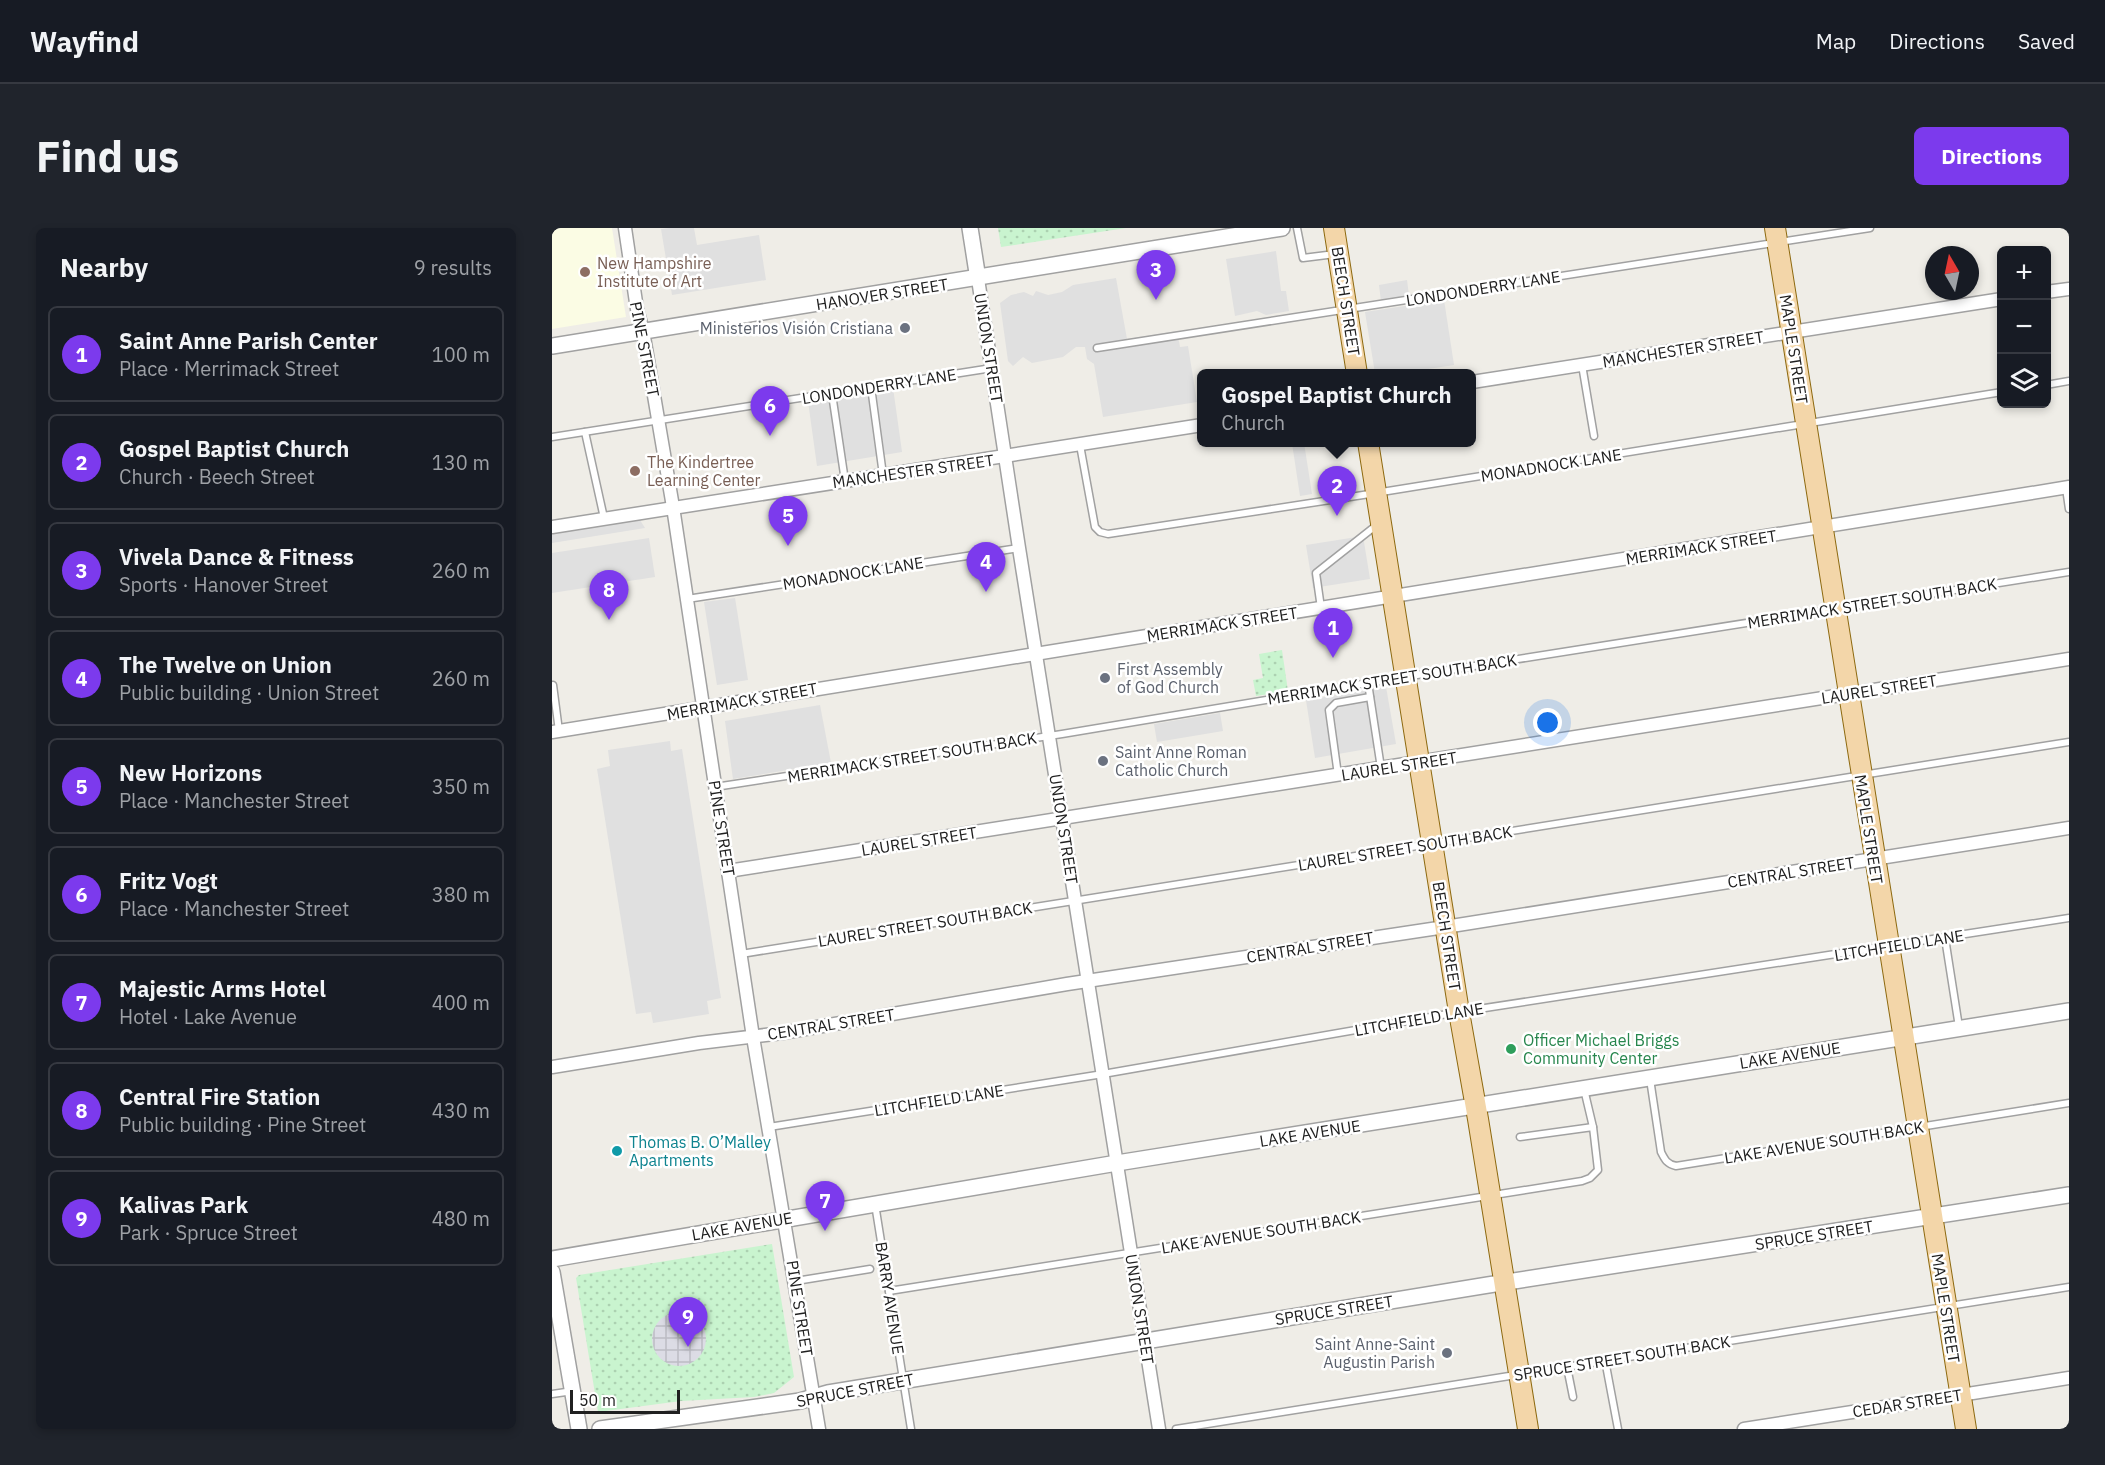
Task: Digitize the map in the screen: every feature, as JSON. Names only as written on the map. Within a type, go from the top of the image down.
[{"type":"main road","name":"BEECH STREET","points":[[1334,228],[1356,369]]},
{"type":"main road","name":"MAPLE STREET","points":[[1776,235],[1966,1429]]},
{"type":"main road","name":"BEECH STREET","points":[[1369,447],[1528,1429]]},
{"type":"street","name":"PINE STREET","points":[[625,228],[637,309],[644,331],[673,507],[753,1037],[819,1429]]},
{"type":"street","name":"UNION STREET","points":[[970,228],[1159,1429]]},
{"type":"street","name":"HANOVER STREET","points":[[552,346],[978,279],[1042,266],[1282,228]]},
{"type":"street","points":[[2051,291],[2069,289]]},
{"type":"street","name":"MANCHESTER STREET","points":[[1476,381],[1997,300]]},
{"type":"street","name":"MANCHESTER STREET","points":[[552,527],[1197,426]]},
{"type":"street","name":"MERRIMACK STREET","points":[[556,731],[2067,487]]},
{"type":"street","name":"LAUREL STREET","points":[[728,871],[2069,659]]},
{"type":"street","name":"CENTRAL STREET","points":[[552,1067],[2069,828]]},
{"type":"street","name":"LAKE AVENUE","points":[[552,1259],[1117,1163],[2069,1011]]},
{"type":"street","name":"SPRUCE STREET","points":[[600,1429],[800,1401],[828,1393],[1145,1340],[2069,1195]]},
{"type":"street","points":[[552,1272],[579,1429]]},
{"type":"street","name":"CEDAR STREET","points":[[1744,1429],[2069,1378]]},
{"type":"lane","points":[[1297,228],[1303,258],[1338,253]]},
{"type":"lane","name":"LONDONDERRY LANE","points":[[1097,348],[1347,310],[1776,235],[1870,228]]},
{"type":"lane","points":[[1582,365],[1594,436]]},
{"type":"lane","name":"LONDONDERRY LANE","points":[[552,437],[992,368]]},
{"type":"lane","points":[[2051,384],[2069,381]]},
{"type":"lane","points":[[871,387],[883,475]]},
{"type":"lane","name":"MONADNOCK LANE","points":[[1080,445],[1095,527],[1100,532],[1108,534],[1997,393]]},
{"type":"lane","points":[[832,394],[845,481]]},
{"type":"lane","points":[[585,432],[604,518]]},
{"type":"lane","points":[[2067,487],[2069,509]]},
{"type":"lane","points":[[1322,608],[1316,573],[1381,522]]},
{"type":"lane","name":"MONADNOCK LANE","points":[[687,599],[1019,548]]},
{"type":"lane","name":"MERRIMACK STREET SOUTH BACK","points":[[715,787],[1049,736],[1406,676],[2069,572]]},
{"type":"lane","points":[[1368,683],[1381,769]]},
{"type":"lane","points":[[554,685],[556,731]]},
{"type":"lane","points":[[1338,776],[1329,710],[1336,703],[1370,697]]},
{"type":"lane","name":"LAUREL STREET SOUTH BACK","points":[[741,954],[2069,742]]},
{"type":"lane","name":"LITCHFIELD LANE","points":[[769,1127],[1103,1074],[1459,1012],[2069,918]]},
{"type":"lane","points":[[1945,938],[1959,1028]]},
{"type":"lane","name":"LAKE AVENUE SOUTH BACK","points":[[1650,1077],[1661,1152],[1670,1165],[1676,1166],[2069,1103]]},
{"type":"lane","points":[[1520,1137],[1593,1127],[1584,1088]]},
{"type":"lane","name":"LAKE AVENUE SOUTH BACK","points":[[889,1291],[1490,1196],[1590,1178],[1598,1170],[1593,1127]]},
{"type":"lane","name":"BARRY AVENUE","points":[[875,1203],[911,1429]]},
{"type":"lane","points":[[795,1281],[870,1269]]},
{"type":"lane","name":"SPRUCE STREET SOUTH BACK","points":[[1176,1429],[2069,1287]]},
{"type":"lane","points":[[1605,1360],[1618,1429]]},
{"type":"lane","points":[[1568,1367],[1573,1397]]},
{"type":"lane","points":[[552,1394],[573,1391]]},
{"type":"shaded area","name":"New Hampshire Institute of Art","points":[[552,228],[612,228],[626,317],[552,329]]},
{"type":"shaded area","points":[[694,228],[697,245],[759,235],[766,280],[672,295],[661,229]]},
{"type":"shaded area","points":[[1276,251],[1281,291],[1286,291],[1289,311],[1266,315],[1257,311],[1235,316],[1226,259]]},
{"type":"shaded area","points":[[1116,278],[1127,339],[1177,331],[1180,347],[1188,346],[1197,402],[1103,417],[1094,364],[1087,359],[1085,347],[1076,347],[1063,357],[1032,363],[1023,357],[1013,366],[1008,361],[1000,303],[1011,295],[1024,292],[1033,296],[1036,291],[1048,295],[1062,292],[1073,285]]},
{"type":"shaded area","points":[[1407,280],[1409,296],[1381,301],[1379,285]]},
{"type":"shaded area","points":[[1444,300],[1454,365],[1428,369],[1374,369],[1365,312]]},
{"type":"shaded area","points":[[893,388],[902,452],[817,466],[808,401]]},
{"type":"shaded area","points":[[1293,447],[1305,447],[1312,494],[1300,496]]},
{"type":"shaded area","points":[[638,517],[645,528],[552,543],[552,530]]},
{"type":"shaded area","points":[[1363,536],[1370,579],[1313,588],[1306,545]]},
{"type":"shaded area","points":[[649,538],[655,577],[552,593],[552,553]]},
{"type":"shaded area","points":[[735,598],[748,680],[717,685],[704,602]]},
{"type":"shaded area","points":[[1386,687],[1396,744],[1315,758],[1306,700]]},
{"type":"shaded area","points":[[820,705],[831,763],[733,779],[725,721]]},
{"type":"shaded area","points":[[1220,713],[1223,731],[1157,742],[1154,724]]},
{"type":"shaded area","points":[[670,741],[671,751],[682,749],[721,998],[707,1001],[709,1014],[653,1023],[651,1012],[636,1014],[597,769],[610,766],[608,750]]},
{"type":"shaded area","points":[[679,1312],[689,1314],[698,1320],[704,1329],[706,1339],[704,1349],[698,1358],[689,1364],[679,1366],[669,1364],[660,1358],[654,1349],[652,1339],[654,1329],[660,1320],[669,1314]]},
{"type":"green space","points":[[998,228],[1126,228],[1001,247]]},
{"type":"green space","points":[[1282,650],[1288,691],[1256,696],[1253,680],[1263,678],[1259,654]]},
{"type":"green space","points":[[772,1244],[794,1377],[774,1393],[754,1397],[681,1401],[598,1412],[576,1278],[579,1275]]},
{"type":"place","name":"New Hampshire Institute of Art","points":[[585,272]]},
{"type":"place","name":"Vivela Dance & Fitness","points":[[1156,300]]},
{"type":"place","name":"Ministerios Visión Cristiana","points":[[905,328]]},
{"type":"place","name":"Fritz Vogt","points":[[770,436]]},
{"type":"place","name":"The Kindertree Learning Center","points":[[635,471]]},
{"type":"place","name":"Gospel Baptist Church","points":[[1337,516]]},
{"type":"place","name":"New Horizons","points":[[788,546]]},
{"type":"place","name":"The Twelve on Union","points":[[986,592]]},
{"type":"place","name":"Central Fire Station","points":[[609,620]]},
{"type":"place","name":"Saint Anne Parish Center","points":[[1333,658]]},
{"type":"place","name":"First Assembly of God Church","points":[[1105,678]]},
{"type":"place","name":"Saint Anne Roman Catholic Church","points":[[1103,761]]},
{"type":"place","name":"Officer Michael Briggs Community Center","points":[[1511,1049]]},
{"type":"place","name":"Thomas B. O’Malley Apartments","points":[[617,1151]]},
{"type":"place","name":"Majestic Arms Hotel","points":[[825,1231]]},
{"type":"place","name":"Kalivas Park","points":[[688,1347]]},
{"type":"place","name":"Saint Anne-Saint Augustin Parish","points":[[1447,1353]]}]
